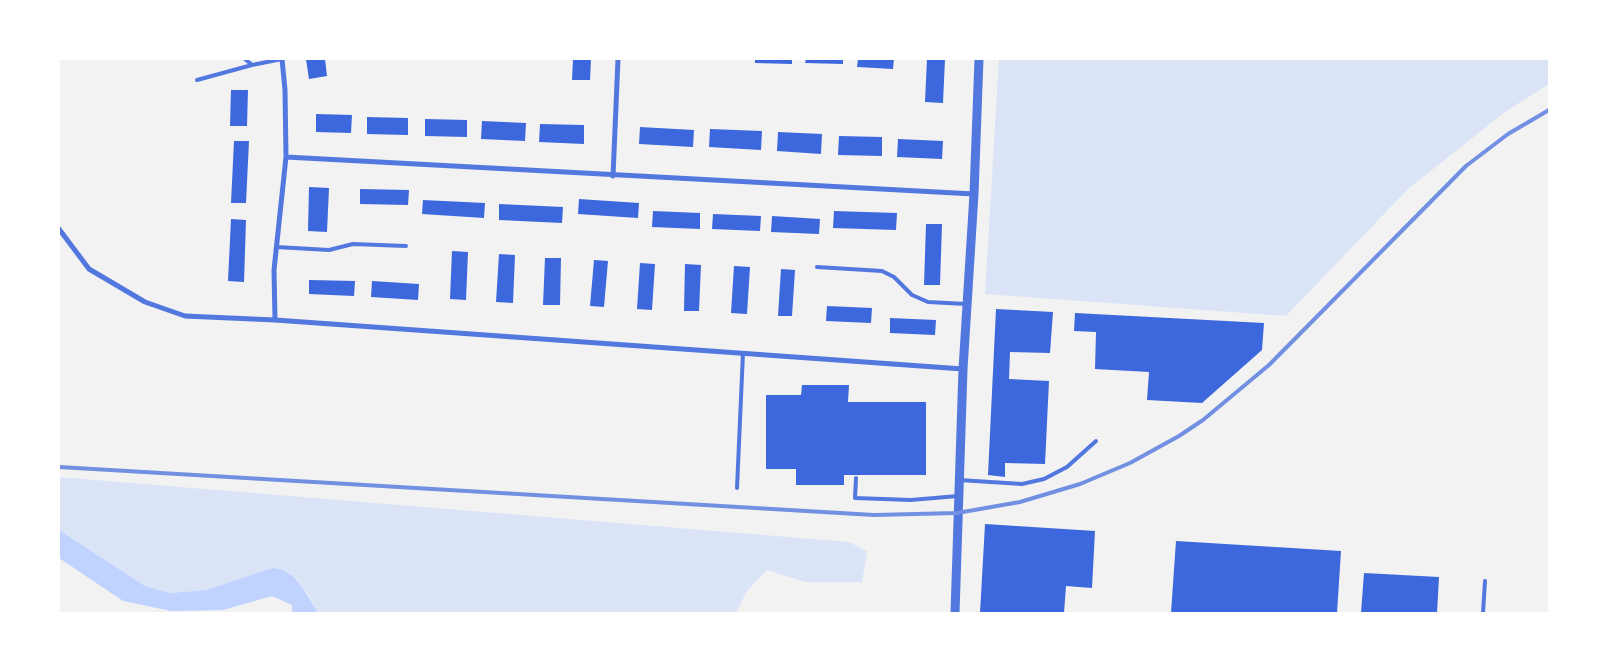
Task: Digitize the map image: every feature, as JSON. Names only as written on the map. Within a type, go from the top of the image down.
[{"type":"street","points":[[275,320],[274,270],[286,157],[285,90],[282,59]]},
{"type":"street","points":[[613,176],[618,59]]},
{"type":"street","points":[[955,613],[963,369],[974,194],[979,59]]},
{"type":"street","points":[[286,157],[974,194]]},
{"type":"street","points":[[59,229],[90,269],[145,302],[185,316],[275,320],[963,369]]},
{"type":"lane","points":[[246,59],[252,65]]},
{"type":"lane","points":[[197,80],[282,59]]},
{"type":"lane","points":[[276,247],[329,250],[353,244],[406,246]]},
{"type":"lane","points":[[817,267],[882,271],[894,277],[912,295],[928,302],[967,304]]},
{"type":"lane","points":[[737,488],[743,353]]},
{"type":"lane","points":[[959,480],[1022,484],[1044,479],[1063,471],[1096,441]]},
{"type":"lane","points":[[856,478],[855,498],[911,500],[958,496]]},
{"type":"lane","points":[[1483,613],[1485,581]]},
{"type":"shaded area","points":[[999,59],[1549,59],[1549,84],[1505,112],[1408,189],[1286,316],[985,294]]},
{"type":"shaded area","points":[[59,477],[849,542],[867,551],[862,582],[805,582],[767,570],[747,591],[736,613],[318,613],[308,594],[293,576],[273,568],[206,590],[170,593],[145,586],[59,530]]},
{"type":"water","points":[[59,530],[145,586],[170,593],[206,590],[273,568],[283,570],[293,576],[305,591],[318,613],[292,613],[292,605],[272,596],[223,610],[171,611],[123,601],[59,558]]},
{"type":"building","points":[[306,59],[325,59],[327,76],[309,79]]},
{"type":"building","points":[[573,59],[591,59],[590,80],[572,80]]},
{"type":"building","points":[[755,59],[792,59],[792,64],[755,63]]},
{"type":"building","points":[[806,59],[843,59],[843,64],[805,63]]},
{"type":"building","points":[[858,59],[894,59],[893,69],[857,67]]},
{"type":"building","points":[[927,59],[945,59],[943,103],[925,102]]},
{"type":"building","points":[[231,90],[248,90],[247,126],[230,126]]},
{"type":"building","points":[[316,114],[352,115],[351,133],[316,132]]},
{"type":"building","points":[[367,117],[408,118],[408,135],[367,134]]},
{"type":"building","points":[[425,119],[467,120],[467,137],[425,136]]},
{"type":"building","points":[[482,121],[526,123],[525,141],[481,139]]},
{"type":"building","points":[[540,124],[584,125],[584,144],[539,142]]},
{"type":"building","points":[[640,127],[694,130],[693,147],[639,144]]},
{"type":"building","points":[[710,129],[762,131],[761,150],[709,147]]},
{"type":"building","points":[[778,132],[822,134],[821,154],[777,151]]},
{"type":"building","points":[[839,136],[882,137],[882,156],[838,155]]},
{"type":"building","points":[[898,139],[943,141],[942,159],[897,157]]},
{"type":"building","points":[[234,141],[249,141],[246,203],[231,203]]},
{"type":"building","points":[[309,187],[329,188],[327,232],[308,231]]},
{"type":"building","points":[[360,189],[409,190],[408,205],[360,204]]},
{"type":"building","points":[[579,199],[639,203],[638,218],[578,214]]},
{"type":"building","points":[[423,200],[485,203],[484,218],[422,214]]},
{"type":"building","points":[[499,204],[563,207],[562,223],[499,220]]},
{"type":"building","points":[[653,211],[700,213],[700,229],[652,227]]},
{"type":"building","points":[[834,211],[897,213],[896,230],[833,228]]},
{"type":"building","points":[[713,214],[761,216],[760,231],[712,229]]},
{"type":"building","points":[[772,216],[820,219],[819,234],[771,232]]},
{"type":"building","points":[[231,219],[246,220],[244,282],[228,281]]},
{"type":"building","points":[[926,224],[942,224],[940,285],[924,285]]},
{"type":"building","points":[[452,251],[468,252],[466,300],[450,299]]},
{"type":"building","points":[[499,254],[515,255],[513,303],[496,302]]},
{"type":"building","points":[[545,258],[561,258],[560,305],[543,305]]},
{"type":"building","points":[[594,260],[608,261],[604,307],[590,306]]},
{"type":"building","points":[[640,263],[655,264],[652,310],[637,309]]},
{"type":"building","points":[[685,264],[701,265],[699,311],[684,311]]},
{"type":"building","points":[[734,266],[750,267],[747,314],[731,313]]},
{"type":"building","points":[[781,269],[795,270],[792,316],[778,316]]},
{"type":"building","points":[[309,280],[355,281],[354,296],[309,294]]},
{"type":"building","points":[[372,281],[419,284],[418,300],[371,297]]},
{"type":"building","points":[[827,306],[872,308],[871,323],[826,321]]},
{"type":"building","points":[[996,309],[1053,312],[1050,353],[1010,352],[1009,379],[1049,381],[1045,464],[1005,463],[1005,477],[988,475]]},
{"type":"building","points":[[1075,313],[1264,323],[1262,350],[1202,403],[1147,400],[1149,372],[1095,369],[1096,332],[1074,331]]},
{"type":"building","points":[[890,318],[936,320],[935,335],[890,333]]},
{"type":"building","points":[[802,385],[849,385],[848,402],[926,402],[926,475],[844,475],[844,485],[796,485],[796,469],[766,469],[766,395],[801,395]]},
{"type":"building","points":[[985,524],[1095,531],[1092,588],[1066,586],[1064,613],[980,613]]},
{"type":"building","points":[[1176,541],[1341,551],[1337,613],[1171,613]]},
{"type":"building","points":[[1364,573],[1439,577],[1437,613],[1361,613]]},
{"type":"railway","points":[[59,467],[874,515],[957,513],[1020,502],[1080,484],[1130,463],[1179,436],[1203,420],[1269,365],[1466,166],[1508,134],[1549,110]]}]
